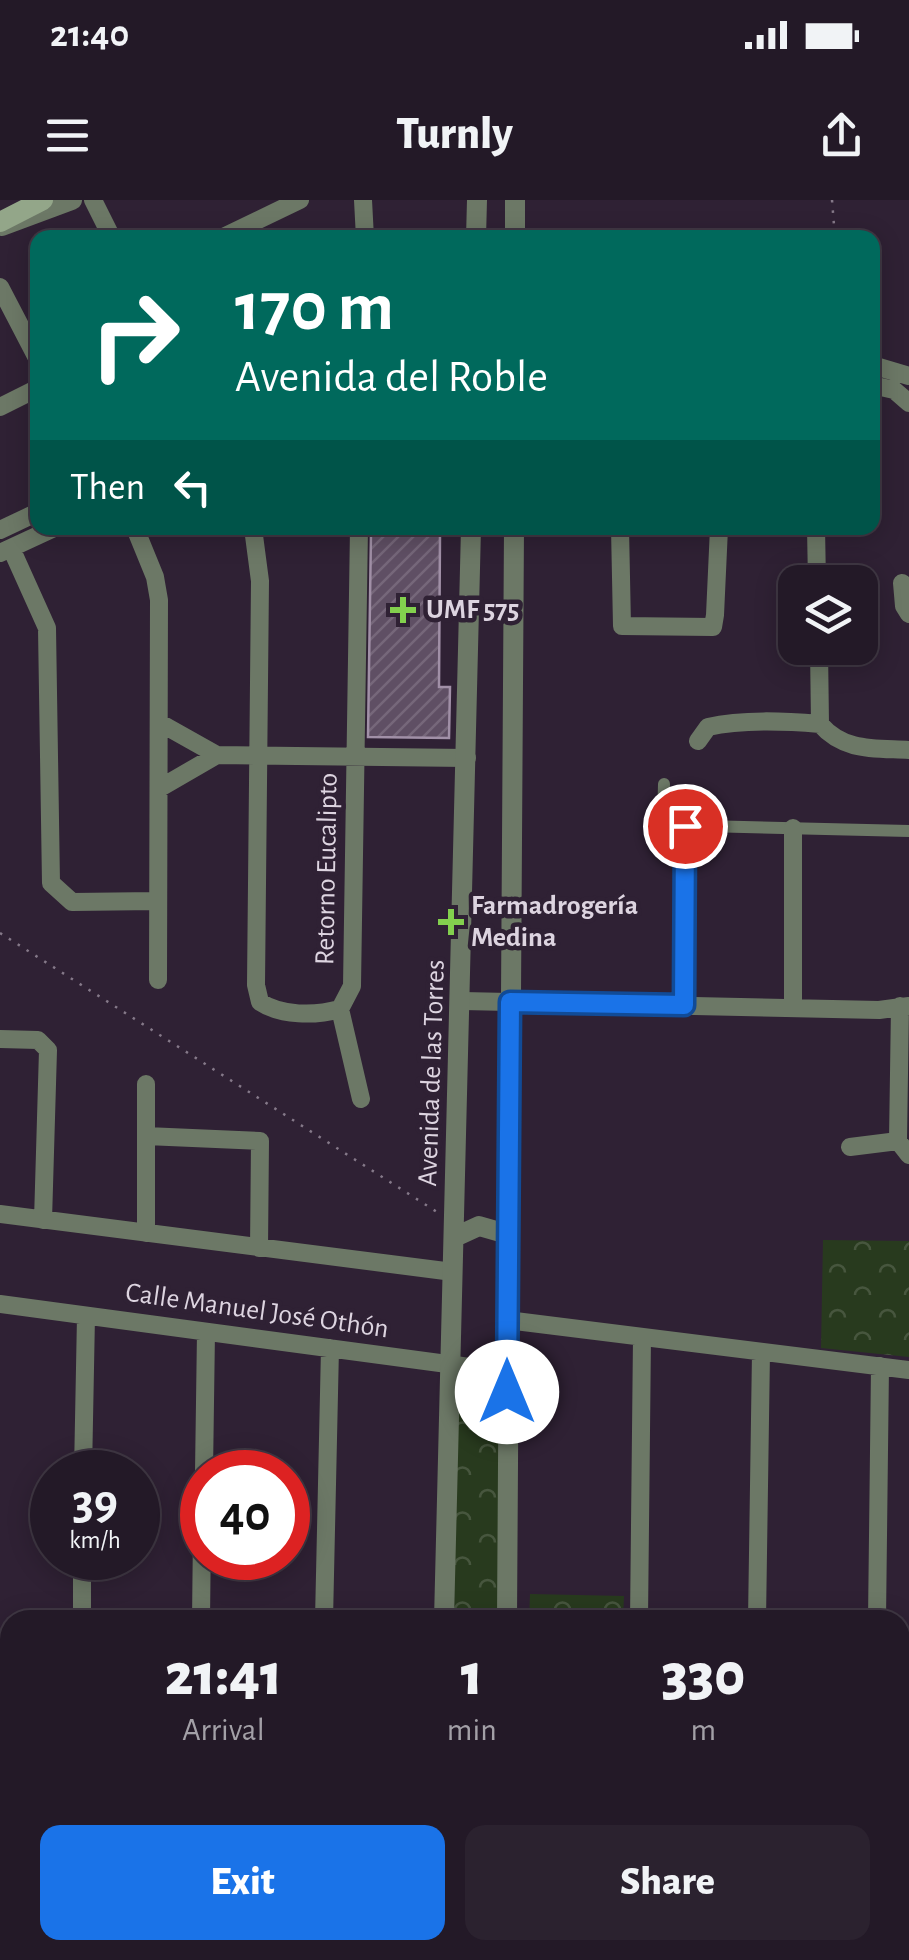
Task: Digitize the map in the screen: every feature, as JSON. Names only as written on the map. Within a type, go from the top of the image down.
[{"type":"main road","points":[[0,224],[43,200]]},
{"type":"street","points":[[0,224],[35,217],[72,200]]},
{"type":"street","points":[[93,200],[108,230]]},
{"type":"street","points":[[237,230],[300,200]]},
{"type":"street","points":[[363,200],[365,230]]},
{"type":"street","points":[[476,230],[477,200]]},
{"type":"street","points":[[515,200],[515,230]]},
{"type":"street","points":[[0,288],[30,345]]},
{"type":"street","points":[[880,367],[909,376]]},
{"type":"street","points":[[880,387],[894,390],[909,403]]},
{"type":"street","points":[[0,407],[30,392]]},
{"type":"street","points":[[0,530],[30,516]]},
{"type":"street","points":[[39,535],[6,551],[47,628],[51,882],[60,896],[72,902],[156,902]]},
{"type":"street","points":[[137,535],[155,576],[159,600],[158,980]]},
{"type":"street","points":[[253,535],[260,581],[256,985],[260,1002],[273,1011],[325,1013],[340,1009],[361,1099]]},
{"type":"street","name":"Retorno Eucalipto","points":[[340,1009],[352,986],[359,535]]},
{"type":"street","name":"Avenida de las Torres","points":[[444,1610],[471,535]]},
{"type":"street","points":[[507,1610],[514,535]]},
{"type":"street","points":[[620,535],[622,626],[700,630],[713,626],[718,535]]},
{"type":"street","points":[[816,535],[817,565]]},
{"type":"street","points":[[902,583],[904,606],[909,614]]},
{"type":"street","points":[[819,665],[820,724],[833,738],[854,747],[909,750]]},
{"type":"street","points":[[160,723],[217,755],[466,758]]},
{"type":"street","points":[[698,741],[708,727],[726,723],[820,724]]},
{"type":"street","points":[[160,788],[217,755]]},
{"type":"street","points":[[664,784],[663,824],[909,831]]},
{"type":"street","points":[[684,1005],[685,826]]},
{"type":"street","points":[[793,828],[793,1007]]},
{"type":"street","points":[[462,1001],[793,1007],[905,1014],[904,1148],[850,1148]]},
{"type":"street","points":[[0,1039],[38,1040],[48,1050],[43,1220]]},
{"type":"street","points":[[146,1084],[146,1234]]},
{"type":"street","points":[[146,1136],[260,1141],[259,1248]]},
{"type":"street","points":[[0,1214],[454,1272]]},
{"type":"street","points":[[455,1230],[478,1226],[507,1234]]},
{"type":"street","name":"Calle Manuel José Othón","points":[[0,1304],[507,1372]]},
{"type":"street","points":[[84,1450],[86,1316]]},
{"type":"street","points":[[507,1320],[909,1370]]},
{"type":"street","points":[[204,1450],[206,1332]]},
{"type":"street","points":[[639,1610],[642,1337]]},
{"type":"street","points":[[324,1610],[330,1348]]},
{"type":"street","points":[[757,1610],[761,1352]]},
{"type":"street","points":[[877,1610],[880,1366]]},
{"type":"street","points":[[82,1580],[82,1610]]},
{"type":"street","points":[[201,1580],[201,1610]]},
{"type":"path","points":[[832,200],[834,230]]},
{"type":"path","points":[[0,933],[455,1230]]},
{"type":"green space","points":[[823,1240],[909,1241],[909,1357],[821,1348]]},
{"type":"green space","points":[[465,1388],[498,1388],[500,1610],[454,1610],[455,1423]]},
{"type":"green space","points":[[530,1594],[624,1596],[623,1610],[529,1610]]},
{"type":"building","name":"UMF 575","points":[[371,535],[440,535],[439,687],[450,687],[449,738],[368,737]]},
{"type":"place","name":"UMF 575","points":[[403,610]]},
{"type":"place","name":"Farmadrogería Medina","points":[[451,922]]},
{"type":"route","points":[[507,1392],[510,1002],[684,1005],[685,826]]}]
